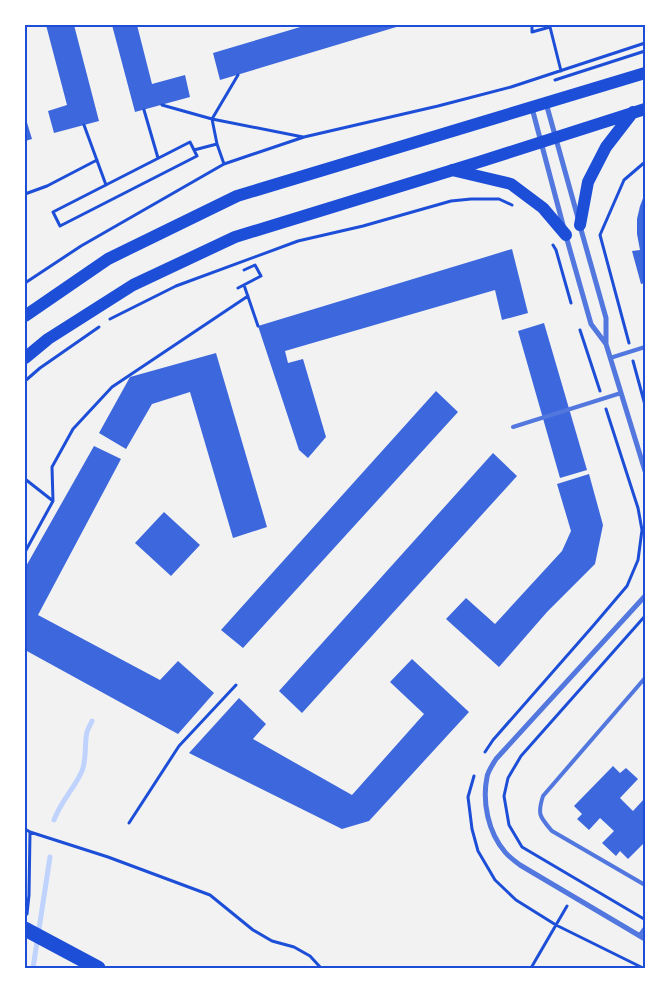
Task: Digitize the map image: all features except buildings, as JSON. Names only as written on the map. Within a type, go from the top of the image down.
[{"type":"highway","points":[[26,922],[98,968]]},
{"type":"main road","points":[[25,316],[108,259],[237,196],[645,73]]},
{"type":"main road","points":[[25,358],[48,339],[133,285],[235,237],[639,111]]},
{"type":"main road","points":[[580,225],[588,182],[606,147],[639,111]]},
{"type":"main road","points":[[452,170],[511,184],[543,208],[566,235]]},
{"type":"street","points":[[546,102],[606,318],[606,344],[645,471]]},
{"type":"street","points":[[531,106],[591,324],[606,344]]},
{"type":"street","points":[[645,596],[496,759],[487,775],[485,796],[488,819],[495,838],[505,853],[520,865],[645,939]]},
{"type":"lane","points":[[610,358],[645,347]]},
{"type":"lane","points":[[513,427],[621,393]]},
{"type":"lane","points":[[645,678],[543,796],[539,808],[542,818],[552,831],[645,885]]},
{"type":"lane","points":[[639,936],[645,928]]},
{"type":"path","points":[[532,25],[532,32],[550,27],[561,71]]},
{"type":"path","points":[[25,282],[81,246],[224,164],[304,137],[511,87],[645,43]]},
{"type":"path","points":[[555,80],[645,51]]},
{"type":"path","points":[[224,164],[212,119],[238,74]]},
{"type":"path","points":[[162,105],[212,119],[304,137]]},
{"type":"path","points":[[144,110],[158,158]]},
{"type":"path","points":[[84,125],[106,185]]},
{"type":"path","points":[[190,142],[197,156],[60,226],[53,212],[158,158],[190,142]]},
{"type":"path","points":[[194,150],[218,144]]},
{"type":"path","points":[[25,194],[47,186],[97,160]]},
{"type":"path","points":[[645,162],[624,180],[600,235],[645,405]]},
{"type":"path","points":[[107,321],[176,286],[298,242],[451,201],[472,199],[499,200],[519,208]]},
{"type":"path","points":[[552,244],[556,250],[574,309]]},
{"type":"path","points":[[238,288],[260,276],[252,259]]},
{"type":"path","points":[[244,270],[255,265]]},
{"type":"path","points":[[244,285],[258,326]]},
{"type":"path","points":[[25,552],[53,501],[52,467],[73,429],[112,387],[248,296]]},
{"type":"path","points":[[25,381],[40,368],[100,326]]},
{"type":"path","points":[[485,753],[493,740],[627,586],[638,560],[642,530],[638,508],[579,327]]},
{"type":"path","points":[[25,479],[53,501]]},
{"type":"path","points":[[129,823],[179,746],[236,685]]},
{"type":"path","points":[[475,774],[468,797],[472,828],[478,851],[495,880],[516,900],[556,925],[644,968]]},
{"type":"path","points":[[25,829],[108,857],[210,895],[253,930],[272,941],[294,947],[310,956],[321,968]]},
{"type":"path","points":[[26,922],[29,895],[30,832]]},
{"type":"path","points":[[531,968],[572,896]]},
{"type":"waterway","points":[[54,820],[82,771],[87,732],[92,721]]},
{"type":"waterway","points":[[33,968],[50,857]]}]
